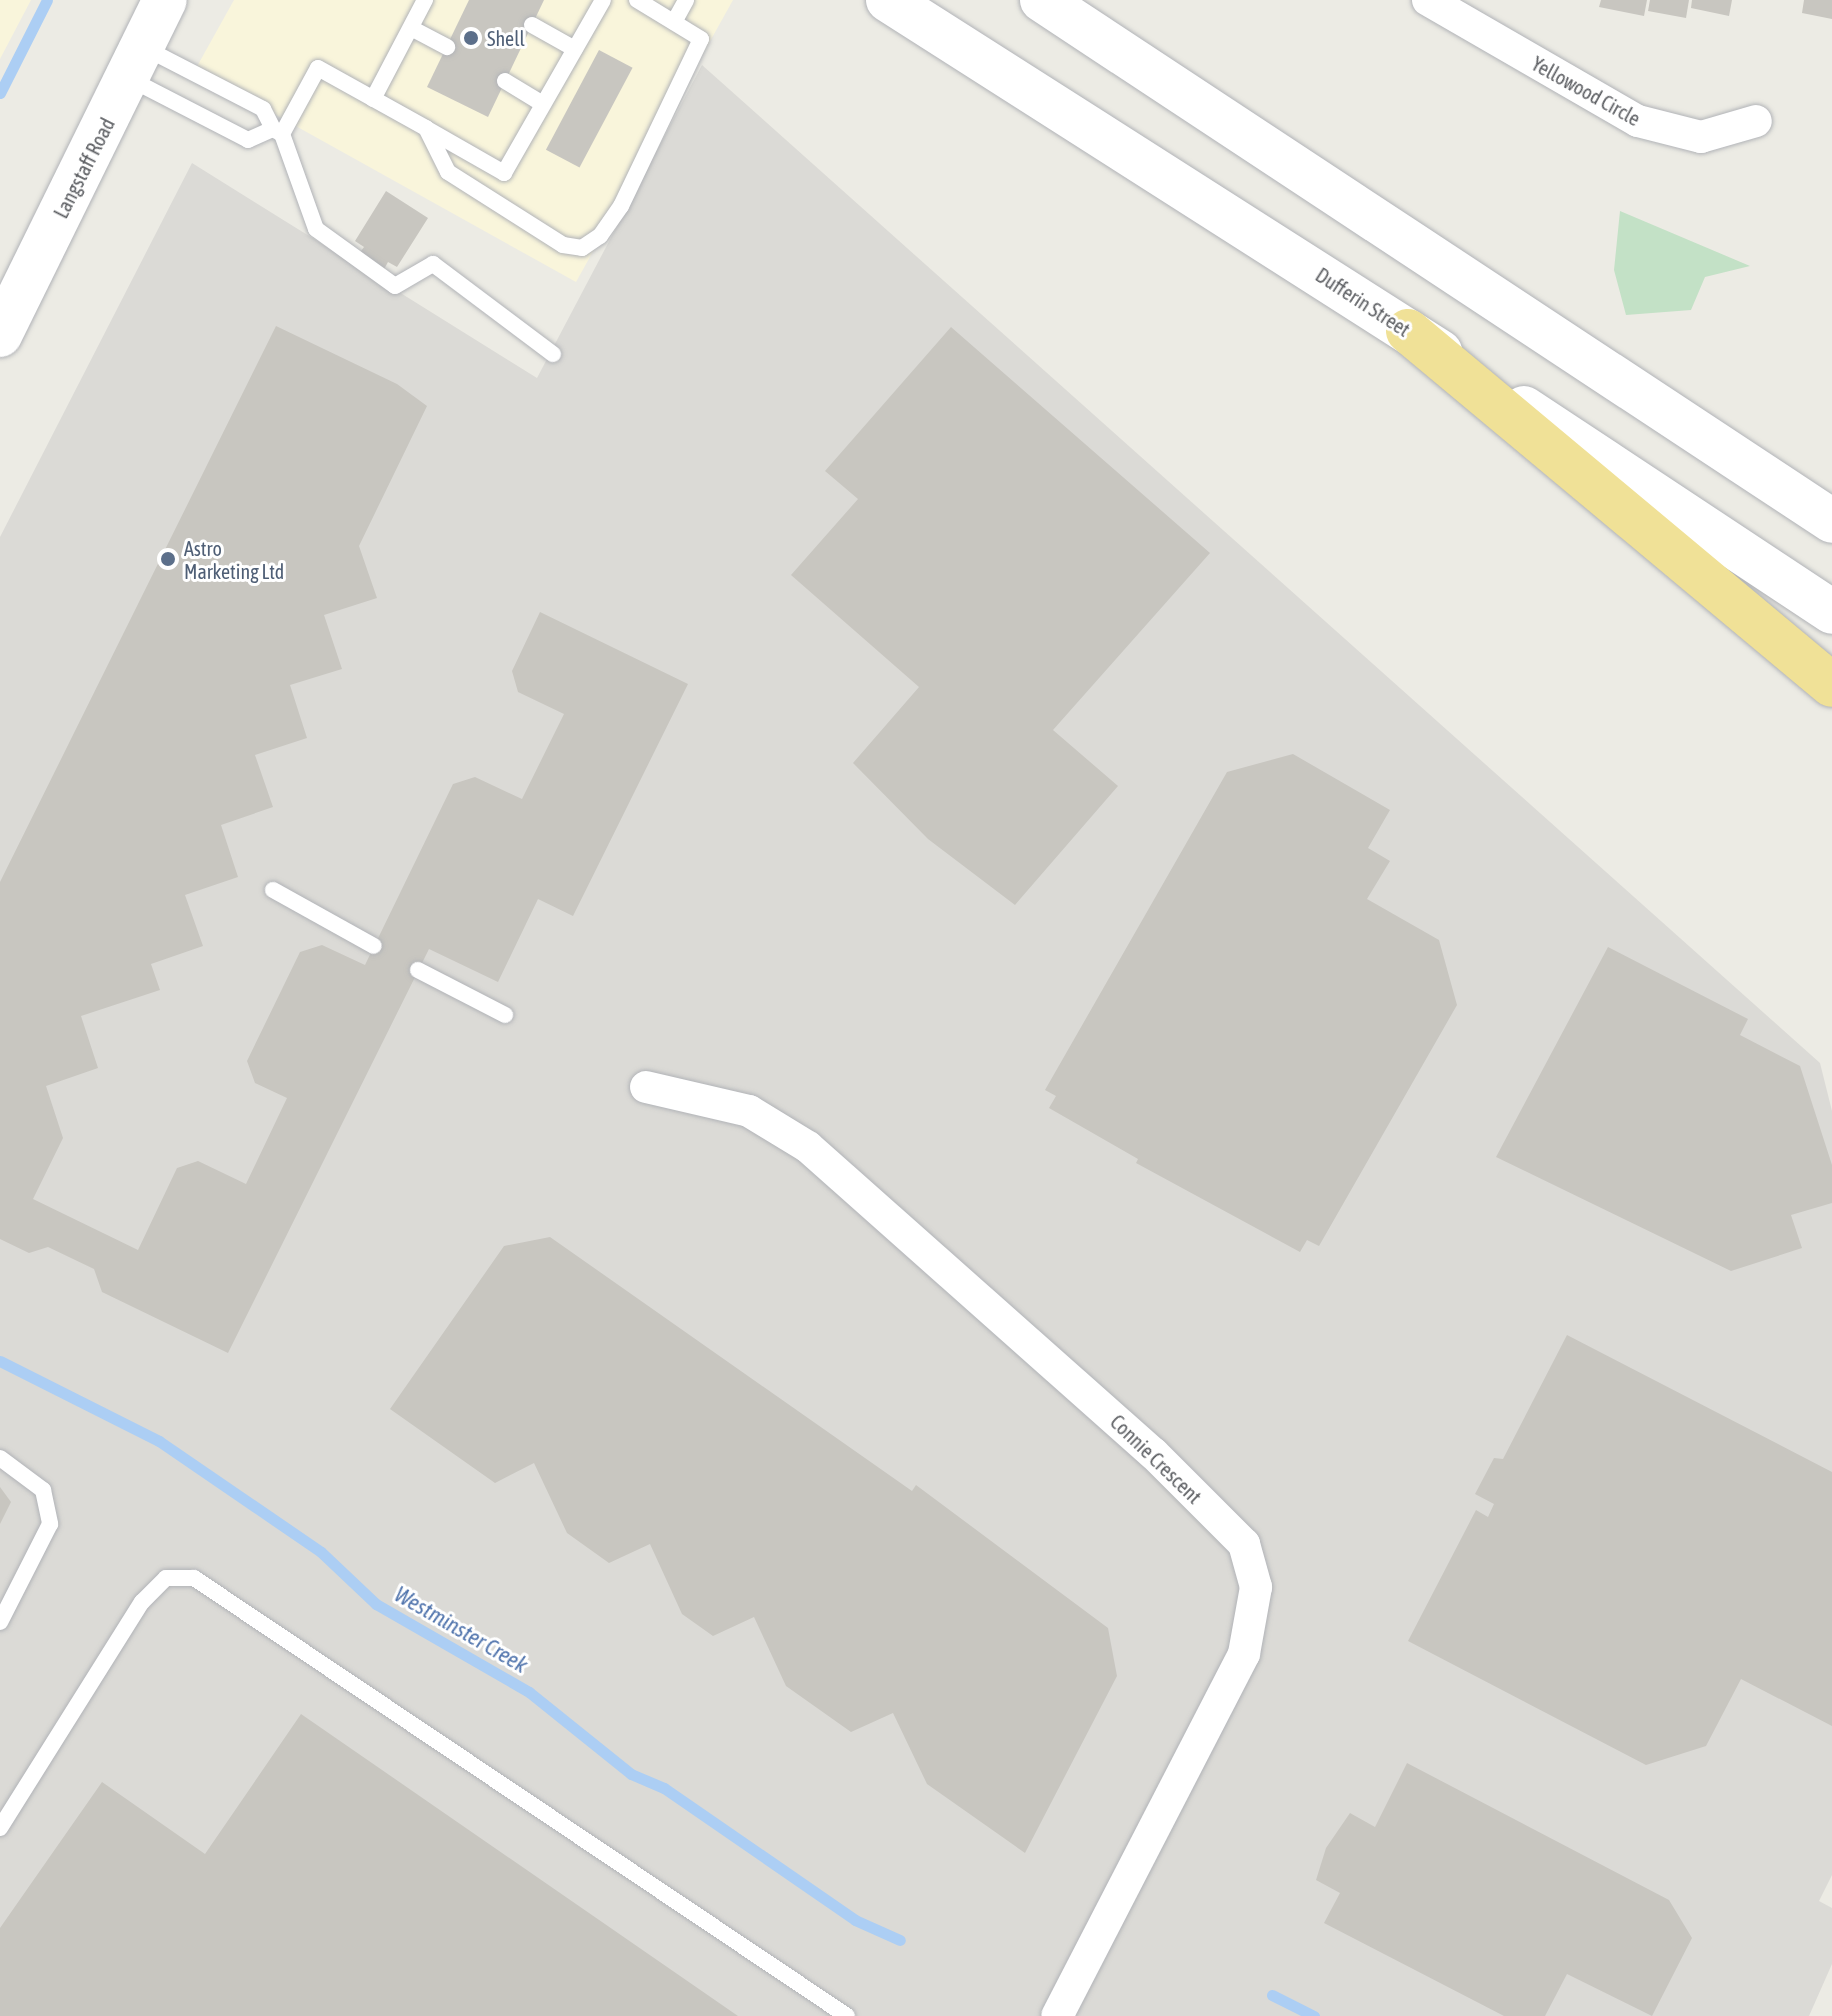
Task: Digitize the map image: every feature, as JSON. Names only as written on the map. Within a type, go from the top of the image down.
[{"type":"highway","points":[[1408,331],[1832,685]]},
{"type":"main road","name":"Langstaff Road","points":[[0,335],[165,0]]},
{"type":"main road","name":"Dufferin Street","points":[[888,0],[1408,331],[1832,612]]},
{"type":"main road","points":[[1042,0],[1832,521]]},
{"type":"street","name":"Yellowood Circle","points":[[1428,0],[1638,121],[1701,137],[1756,121]]},
{"type":"street","name":"Connie Crescent","points":[[646,1087],[749,1111],[808,1147],[1153,1453],[1244,1544],[1256,1587],[1244,1654],[1057,2016]]},
{"type":"lane","points":[[373,99],[425,0]]},
{"type":"lane","points":[[136,62],[248,140],[278,132],[318,68],[504,173],[603,0]]},
{"type":"lane","points":[[426,128],[448,172],[563,245],[582,248],[600,236],[621,206],[701,39],[637,0]]},
{"type":"lane","points":[[674,22],[686,0]]},
{"type":"lane","points":[[532,25],[575,49]]},
{"type":"lane","points":[[411,28],[447,47]]},
{"type":"lane","points":[[136,62],[263,109],[278,132],[316,229],[395,286],[433,264],[553,354]]},
{"type":"lane","points":[[505,81],[543,104]]},
{"type":"lane","points":[[273,890],[374,946]]},
{"type":"lane","points":[[418,970],[505,1015]]},
{"type":"lane","points":[[0,1458],[43,1490],[50,1524],[0,1622]]},
{"type":"lane","points":[[0,1828],[142,1602],[166,1578],[194,1578],[847,2016]]},
{"type":"shaded area","points":[[0,0],[31,0],[0,59]]},
{"type":"shaded area","points":[[234,0],[733,0],[576,282],[195,70]]},
{"type":"shaded area","points":[[702,65],[1820,1063],[1832,1111],[1832,1875],[1819,1901],[1832,1908],[1832,1964],[1809,2016],[0,2016],[0,537],[192,163],[537,378]]},
{"type":"green space","points":[[1620,211],[1750,266],[1705,277],[1691,310],[1626,315],[1614,270]]},
{"type":"building","points":[[469,0],[544,0],[488,117],[427,87]]},
{"type":"building","points":[[1601,0],[1647,0],[1644,16],[1599,7]]},
{"type":"building","points":[[1650,0],[1689,0],[1686,18],[1648,11]]},
{"type":"building","points":[[1692,0],[1732,0],[1729,16],[1691,8]]},
{"type":"building","points":[[1804,0],[1832,0],[1832,19],[1802,13]]},
{"type":"building","points":[[599,50],[633,68],[580,168],[546,150]]},
{"type":"building","points":[[386,191],[428,218],[397,267],[388,262],[383,271],[358,255],[364,247],[355,241]]},
{"type":"building","points":[[276,326],[397,384],[427,406],[359,546],[377,598],[324,615],[342,669],[290,685],[307,738],[255,755],[273,807],[221,825],[238,877],[185,895],[203,946],[151,964],[160,990],[81,1016],[98,1068],[46,1086],[63,1138],[33,1199],[138,1250],[177,1168],[198,1161],[246,1184],[287,1098],[255,1083],[247,1061],[300,952],[322,945],[365,965],[453,784],[475,777],[522,799],[564,714],[518,692],[512,671],[540,612],[688,684],[573,916],[538,899],[498,982],[429,949],[228,1353],[102,1292],[94,1269],[48,1247],[29,1253],[0,1239],[0,882]]},
{"type":"building","points":[[951,327],[1210,553],[1053,730],[1118,786],[1015,905],[928,839],[853,763],[919,687],[791,575],[858,499],[825,471]]},
{"type":"building","points":[[1293,754],[1390,810],[1368,848],[1390,861],[1367,899],[1439,940],[1457,1005],[1319,1246],[1307,1240],[1300,1252],[1136,1163],[1138,1159],[1049,1108],[1056,1096],[1045,1090],[1227,772]]},
{"type":"building","points":[[1608,947],[1748,1019],[1740,1035],[1800,1066],[1832,1165],[1832,1203],[1791,1215],[1802,1248],[1731,1271],[1496,1157]]},
{"type":"building","points":[[550,1237],[912,1491],[916,1485],[1108,1628],[1117,1676],[1025,1853],[927,1784],[893,1713],[851,1732],[786,1686],[754,1617],[713,1636],[682,1614],[650,1544],[609,1563],[567,1533],[534,1463],[495,1483],[390,1409],[504,1246]]},
{"type":"building","points":[[1567,1335],[1832,1472],[1832,1726],[1741,1679],[1706,1746],[1646,1765],[1408,1641],[1476,1510],[1488,1517],[1494,1504],[1475,1494],[1494,1458],[1503,1459]]},
{"type":"building","points":[[0,1487],[11,1502],[0,1524]]},
{"type":"building","points":[[301,1714],[738,2016],[0,2016],[0,1928],[102,1782],[205,1854]]},
{"type":"building","points":[[1407,1763],[1669,1900],[1692,1938],[1652,2016],[1567,1974],[1545,2016],[1504,2016],[1324,1923],[1340,1893],[1316,1880],[1326,1848],[1350,1813],[1375,1827]]},
{"type":"waterway","points":[[0,93],[47,0]]},
{"type":"waterway","name":"Westminster Creek","points":[[0,1361],[159,1441],[321,1552],[376,1604],[529,1692],[631,1774],[664,1788],[855,1920],[900,1940]]},
{"type":"waterway","name":"Westminster Creek","points":[[1272,1995],[1314,2016]]},
{"type":"place","name":"Shell","points":[[471,38]]},
{"type":"place","name":"Astro Marketing Ltd","points":[[168,559]]}]
